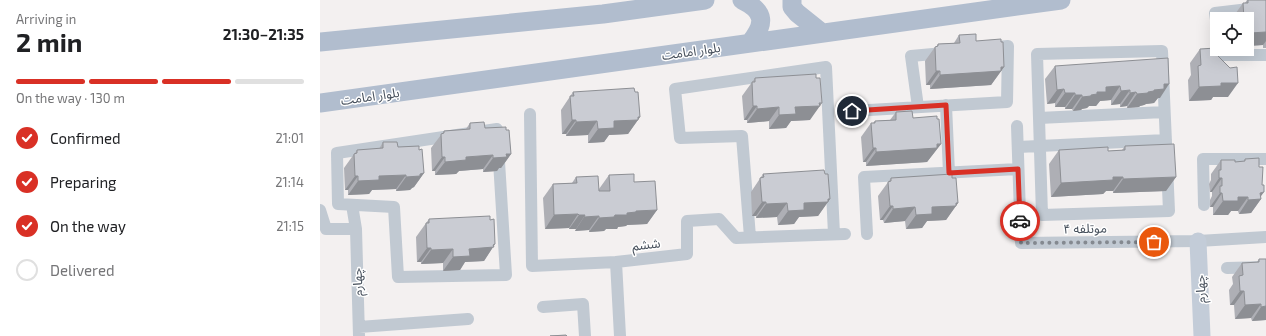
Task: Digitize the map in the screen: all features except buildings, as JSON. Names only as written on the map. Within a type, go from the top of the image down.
[{"type":"main road","points":[[320,42],[603,14],[705,0]]},
{"type":"main road","points":[[742,0],[752,6],[760,14],[762,24],[750,43]]},
{"type":"main road","points":[[792,0],[792,7],[797,13],[822,33]]},
{"type":"main road","name":"بلوار امامت","points":[[320,103],[1061,0]]},
{"type":"street","points":[[1224,12],[1266,7]]},
{"type":"street","points":[[852,111],[1007,102],[1008,46],[978,49]]},
{"type":"street","points":[[918,107],[911,56],[956,51]]},
{"type":"street","points":[[1162,51],[1164,112],[1169,211],[1042,215],[1036,54],[1162,51]]},
{"type":"street","points":[[1254,55],[1266,55]]},
{"type":"street","points":[[826,67],[840,234],[750,237],[742,136],[680,138],[674,89],[826,67]]},
{"type":"street","points":[[946,105],[949,173]]},
{"type":"street","points":[[1039,118],[1164,112]]},
{"type":"street","points":[[530,114],[532,266],[616,262]]},
{"type":"street","name":"موتلفه ۴","points":[[1017,126],[1021,243],[1198,241],[1266,237]]},
{"type":"street","points":[[498,129],[506,275],[398,277],[394,207],[352,205],[338,204],[337,154],[498,129]]},
{"type":"street","points":[[1018,147],[1166,140]]},
{"type":"street","points":[[1204,205],[1204,159],[1266,159]]},
{"type":"street","points":[[867,234],[864,177],[1018,169]]},
{"type":"street","name":"چهارم","points":[[352,205],[356,229],[359,332]]},
{"type":"street","points":[[320,210],[326,229],[356,229]]},
{"type":"street","name":"ششم","points":[[620,336],[616,262],[686,254],[686,221],[720,219],[736,238],[750,237]]},
{"type":"street","name":"چهارم","points":[[1198,241],[1202,336]]},
{"type":"street","points":[[1228,268],[1266,267]]},
{"type":"street","points":[[543,307],[583,304],[585,336]]},
{"type":"street","points":[[359,332],[387,330],[468,319]]},
{"type":"way so far","points":[[1020,221],[1021,243],[1154,242]]},
{"type":"route","points":[[852,111],[946,105],[949,173],[1018,169],[1020,221]]}]
